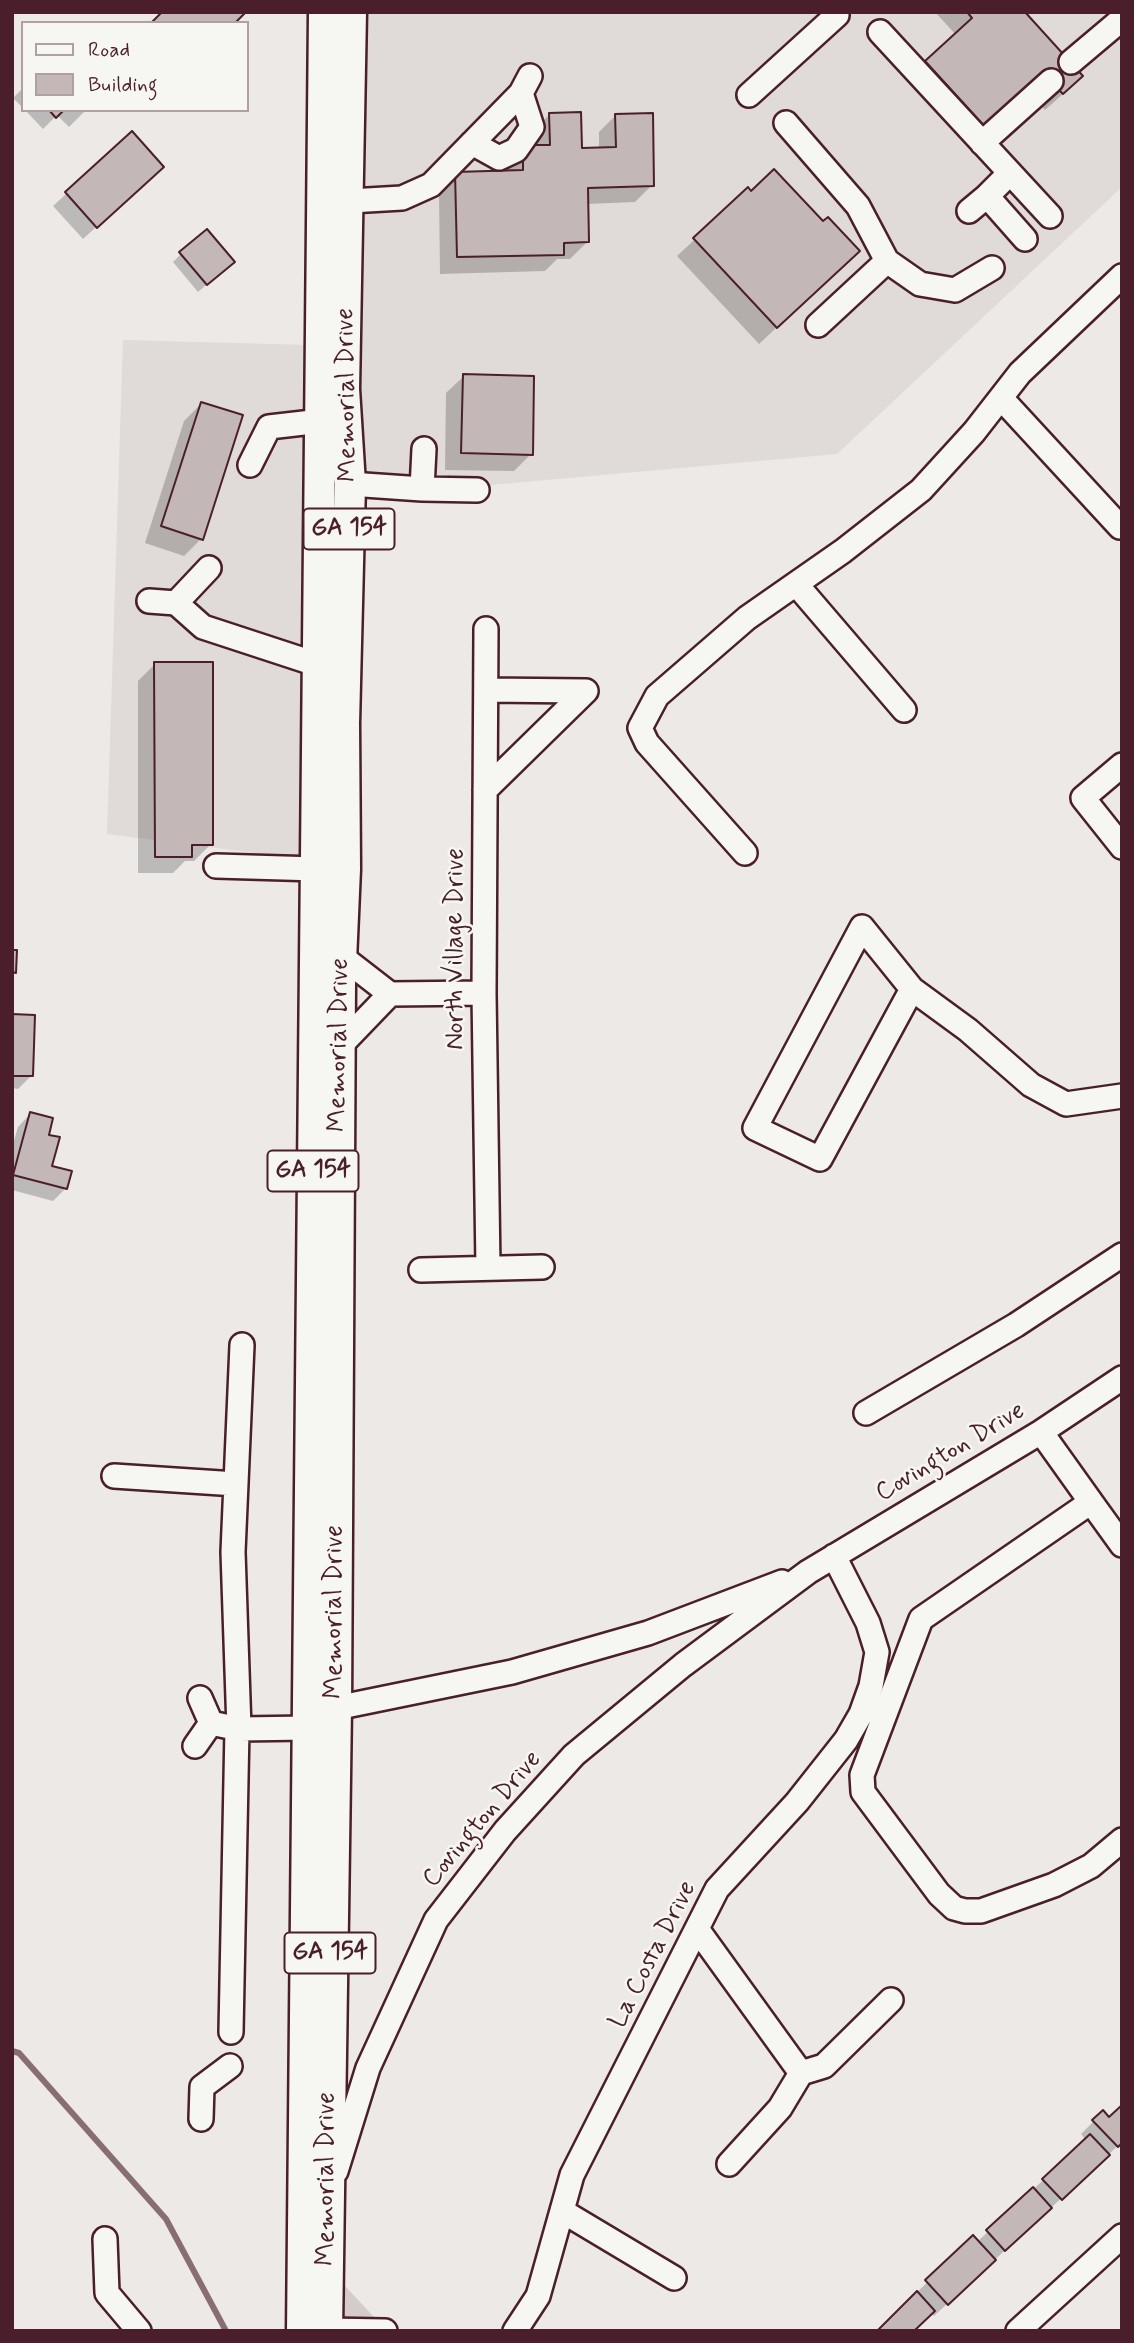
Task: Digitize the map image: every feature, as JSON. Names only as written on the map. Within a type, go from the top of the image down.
[{"type":"main road","name":"Memorial Drive","points":[[302,2331],[324,12]]},
{"type":"main road","name":"Memorial Drive","points":[[327,2330],[336,1708],[341,956],[345,869],[344,723],[350,484],[344,389],[350,201],[351,12]]},
{"type":"street","points":[[749,95],[837,15]]},
{"type":"street","points":[[1071,62],[1122,19]]},
{"type":"street","points":[[880,32],[1050,216]]},
{"type":"street","points":[[982,143],[1051,81]]},
{"type":"street","points":[[350,201],[402,198],[431,185],[526,84],[532,127],[516,150],[499,158],[472,143]]},
{"type":"street","points":[[786,123],[858,206],[887,261],[920,284],[955,290],[992,268]]},
{"type":"street","points":[[969,211],[1010,173]]},
{"type":"street","points":[[987,196],[1025,239]]},
{"type":"street","points":[[818,325],[887,261]]},
{"type":"street","points":[[745,853],[647,743],[640,728],[657,696],[747,618],[921,490],[1020,373],[1122,276]]},
{"type":"street","points":[[1001,398],[1120,527]]},
{"type":"street","points":[[250,465],[269,427],[321,421]]},
{"type":"street","points":[[422,489],[424,449]]},
{"type":"street","points":[[350,484],[477,491]]},
{"type":"street","points":[[176,603],[209,568]]},
{"type":"street","points":[[796,584],[905,710]]},
{"type":"street","points":[[149,601],[176,603],[203,627],[319,665]]},
{"type":"street","name":"North Village Drive","points":[[486,629],[484,993],[488,1268]]},
{"type":"street","points":[[485,790],[586,691],[486,690]]},
{"type":"street","points":[[1122,765],[1083,798],[1122,847]]},
{"type":"street","points":[[216,866],[317,869]]},
{"type":"street","points":[[912,989],[820,1159],[755,1128],[862,927],[912,989],[968,1030],[1031,1085],[1066,1104],[1122,1096]]},
{"type":"street","points":[[341,956],[390,994],[484,993]]},
{"type":"street","points":[[340,1046],[390,994]]},
{"type":"street","points":[[866,1413],[1016,1325],[1122,1255]]},
{"type":"street","points":[[421,1270],[542,1267]]},
{"type":"street","points":[[231,2032],[238,1729],[233,1552],[242,1345]]},
{"type":"street","name":"Covington Drive","points":[[328,2198],[368,2068],[436,1920],[505,1831],[574,1755],[683,1665],[808,1572],[1041,1432],[1122,1378]]},
{"type":"street","points":[[1041,1432],[1122,1545]]},
{"type":"street","points":[[114,1476],[236,1484]]},
{"type":"street","points":[[1091,1502],[921,1619],[862,1775],[863,1792],[939,1894],[954,1908],[965,1911],[981,1911],[1054,1885],[1091,1866],[1122,1840]]},
{"type":"street","name":"La Costa Drive","points":[[515,2331],[538,2296],[572,2175],[717,1889],[797,1802],[846,1740],[861,1714],[871,1686],[877,1652],[868,1623],[834,1556]]},
{"type":"street","name":"Covington Drive","points":[[308,1728],[336,1708],[512,1672],[648,1633],[808,1572]]},
{"type":"street","points":[[200,1698],[211,1723]]},
{"type":"street","points":[[211,1723],[238,1729],[308,1728]]},
{"type":"street","points":[[195,1746],[211,1723]]},
{"type":"street","points":[[697,1929],[800,2073]]},
{"type":"street","points":[[729,2164],[780,2108],[800,2073],[824,2066],[891,2000]]},
{"type":"street","points":[[201,2119],[202,2087],[230,2066]]},
{"type":"street","points":[[562,2211],[674,2278]]},
{"type":"street","points":[[1017,2331],[1122,2236]]},
{"type":"street","points":[[105,2239],[107,2294],[139,2331]]},
{"type":"street","points":[[327,2330],[384,2331]]},
{"type":"shaded area","points":[[339,12],[1122,12],[1122,187],[837,454],[334,499],[334,863],[107,834],[123,340],[345,346]]},
{"type":"shaded area","points":[[318,2257],[387,2331],[318,2331]]},
{"type":"building","points":[[162,12],[245,13],[237,21],[153,21]]},
{"type":"building","points":[[967,12],[1025,12],[1083,76],[1063,94],[1044,74],[985,127],[925,61],[972,18]]},
{"type":"building","points":[[51,112],[62,112],[56,118]]},
{"type":"building","points":[[581,112],[582,148],[616,147],[615,114],[653,113],[654,186],[588,188],[589,242],[564,243],[564,255],[457,257],[455,172],[523,170],[523,145],[550,145],[549,113]]},
{"type":"building","points":[[132,131],[164,167],[97,228],[65,192]]},
{"type":"building","points":[[774,169],[823,221],[828,217],[860,251],[777,328],[693,238],[748,187],[751,191]]},
{"type":"building","points":[[207,229],[235,262],[207,285],[179,252]]},
{"type":"building","points":[[463,374],[534,376],[533,455],[461,453]]},
{"type":"building","points":[[201,402],[243,415],[203,540],[161,526]]},
{"type":"building","points":[[154,662],[213,662],[213,845],[192,845],[192,857],[155,857]]},
{"type":"building","points":[[12,950],[17,950],[16,973],[12,972]]},
{"type":"building","points":[[12,1014],[35,1015],[33,1076],[12,1076]]},
{"type":"building","points":[[30,1112],[53,1118],[49,1135],[60,1137],[52,1166],[72,1171],[67,1189],[13,1175]]},
{"type":"building","points":[[1122,2105],[1122,2143],[1118,2147],[1092,2120],[1103,2110],[1109,2117]]},
{"type":"building","points":[[1090,2134],[1110,2155],[1062,2200],[1042,2179]]},
{"type":"building","points":[[1033,2187],[1052,2208],[1005,2251],[986,2230]]},
{"type":"building","points":[[973,2235],[996,2260],[948,2305],[925,2280]]},
{"type":"building","points":[[917,2291],[935,2311],[914,2331],[877,2331]]},
{"type":"waterway","points":[[12,2051],[19,2053],[166,2219],[226,2331]]}]
